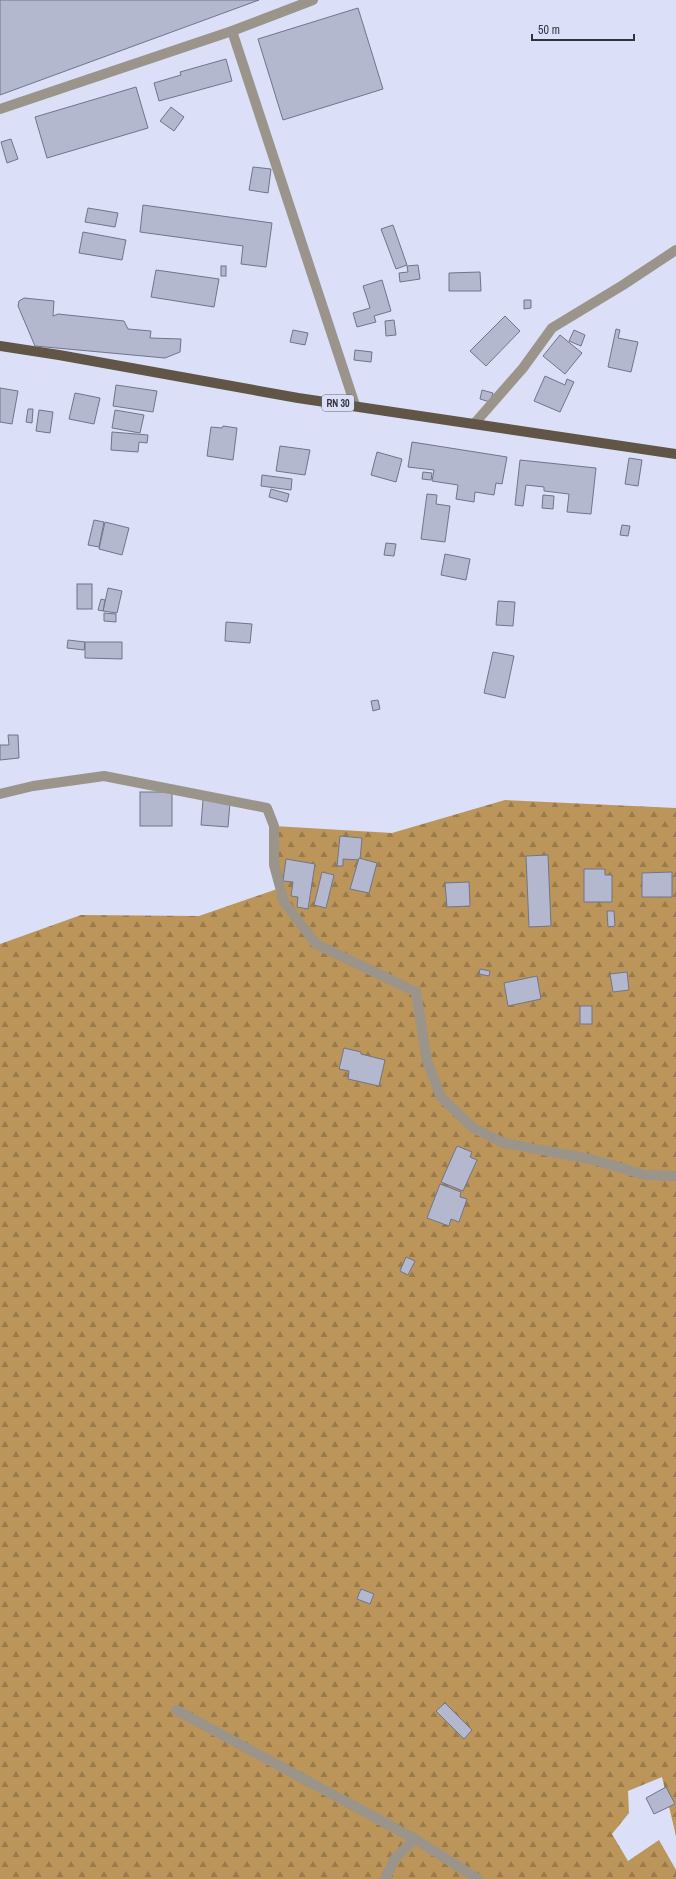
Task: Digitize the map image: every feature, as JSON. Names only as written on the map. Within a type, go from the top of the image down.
[{"type":"main road","name":"RN 30","points":[[0,346],[59,355],[298,398],[356,405],[676,454]]},
{"type":"street","points":[[0,109],[232,31],[313,0]]},
{"type":"street","points":[[232,31],[356,405]]},
{"type":"street","points":[[474,424],[523,368],[552,328],[624,285],[676,250]]},
{"type":"street","points":[[0,794],[33,786],[104,776],[267,808],[274,826],[274,865],[284,902],[316,944],[416,992],[427,1061],[441,1097],[474,1128],[504,1143],[590,1158],[645,1175],[676,1176]]},
{"type":"street","points":[[176,1710],[415,1839],[478,1879]]},
{"type":"street","points":[[385,1879],[395,1858],[415,1839]]},
{"type":"green space","points":[[505,800],[676,808],[676,1836],[662,1777],[628,1791],[629,1813],[612,1834],[628,1861],[659,1840],[676,1870],[676,1879],[0,1879],[0,944],[81,915],[199,916],[280,888],[274,826],[392,833]]},
{"type":"building","points":[[0,0],[259,0],[0,95]]},
{"type":"building","points":[[358,8],[383,89],[283,120],[258,39]]},
{"type":"building","points":[[226,59],[232,81],[159,101],[154,83],[181,75],[180,72]]},
{"type":"building","points":[[136,87],[148,128],[47,158],[35,117]]},
{"type":"building","points":[[171,107],[184,117],[174,131],[160,121]]},
{"type":"building","points":[[11,139],[18,159],[7,163],[1,142]]},
{"type":"building","points":[[253,167],[271,169],[268,193],[249,190]]},
{"type":"building","points":[[143,205],[272,223],[266,267],[241,264],[243,246],[140,232]]},
{"type":"building","points":[[88,208],[118,213],[115,227],[85,222]]},
{"type":"building","points":[[393,225],[407,265],[396,269],[381,229]]},
{"type":"building","points":[[83,232],[126,240],[122,260],[79,253]]},
{"type":"building","points":[[418,265],[420,279],[400,282],[399,273],[408,272],[407,266]]},
{"type":"building","points":[[221,266],[226,266],[226,276],[221,276]]},
{"type":"building","points":[[156,270],[219,279],[214,307],[151,297]]},
{"type":"building","points":[[480,272],[481,291],[449,291],[449,273]]},
{"type":"building","points":[[382,280],[391,311],[374,316],[376,322],[357,327],[353,313],[370,308],[363,286]]},
{"type":"building","points":[[24,298],[54,301],[53,316],[58,314],[124,321],[128,329],[151,331],[150,338],[181,339],[180,352],[165,358],[35,346],[18,306],[19,301]]},
{"type":"building","points":[[524,300],[531,300],[531,308],[524,309]]},
{"type":"building","points":[[505,316],[520,331],[486,366],[470,351]]},
{"type":"building","points":[[394,320],[396,335],[386,336],[385,321]]},
{"type":"building","points":[[616,329],[620,330],[618,338],[638,342],[631,372],[608,367]]},
{"type":"building","points":[[293,330],[308,333],[305,345],[290,342]]},
{"type":"building","points":[[574,330],[585,335],[581,346],[569,341]]},
{"type":"building","points":[[560,335],[582,353],[565,374],[543,356]]},
{"type":"building","points":[[355,350],[372,352],[371,362],[354,360]]},
{"type":"building","points":[[545,376],[565,385],[567,379],[574,382],[560,412],[534,401]]},
{"type":"building","points":[[116,385],[157,391],[153,412],[113,406]]},
{"type":"building","points":[[0,388],[18,391],[12,424],[0,422]]},
{"type":"building","points":[[482,390],[493,393],[490,402],[480,399]]},
{"type":"building","points":[[75,393],[100,398],[94,424],[69,419]]},
{"type":"building","points":[[28,409],[33,409],[32,423],[26,422]]},
{"type":"building","points":[[39,410],[53,412],[50,433],[36,431]]},
{"type":"building","points":[[115,410],[144,415],[140,433],[112,428]]},
{"type":"building","points":[[223,426],[237,428],[233,460],[207,456],[211,427],[222,428]]},
{"type":"building","points":[[112,432],[148,435],[147,443],[139,442],[138,452],[111,450]]},
{"type":"building","points":[[412,442],[507,457],[502,484],[496,483],[494,495],[475,492],[474,502],[456,499],[458,485],[432,481],[434,470],[408,467]]},
{"type":"building","points":[[280,446],[310,450],[305,475],[276,471]]},
{"type":"building","points":[[377,452],[402,459],[396,482],[371,475]]},
{"type":"building","points":[[629,458],[642,460],[638,486],[625,484]]},
{"type":"building","points":[[520,460],[596,468],[591,514],[567,512],[569,494],[544,491],[544,487],[526,485],[523,506],[515,505]]},
{"type":"building","points":[[423,472],[432,473],[431,480],[422,479]]},
{"type":"building","points":[[262,475],[292,479],[291,490],[261,486]]},
{"type":"building","points":[[271,489],[289,494],[287,502],[269,497]]},
{"type":"building","points":[[427,494],[437,495],[436,504],[450,506],[445,542],[421,539]]},
{"type":"building","points":[[543,495],[554,496],[553,509],[542,508]]},
{"type":"building","points":[[94,520],[104,522],[99,547],[88,545]]},
{"type":"building","points":[[105,522],[129,528],[122,555],[99,549]]},
{"type":"building","points":[[622,525],[630,526],[628,536],[620,535]]},
{"type":"building","points":[[386,543],[396,544],[394,556],[384,555]]},
{"type":"building","points":[[445,554],[470,559],[466,580],[441,575]]},
{"type":"building","points":[[77,584],[92,584],[92,609],[77,609]]},
{"type":"building","points":[[108,588],[122,591],[117,613],[103,611]]},
{"type":"building","points":[[101,599],[105,600],[103,611],[98,610]]},
{"type":"building","points":[[498,601],[515,602],[513,626],[496,625]]},
{"type":"building","points":[[104,613],[116,614],[116,622],[104,621]]},
{"type":"building","points":[[226,622],[252,624],[250,643],[225,641]]},
{"type":"building","points":[[68,640],[85,642],[84,650],[67,648]]},
{"type":"building","points":[[85,642],[122,642],[122,659],[85,658]]},
{"type":"building","points":[[493,652],[514,656],[505,698],[484,693]]},
{"type":"building","points":[[378,700],[380,709],[373,711],[371,701]]},
{"type":"building","points":[[8,735],[18,735],[19,758],[0,760],[0,745],[9,745]]},
{"type":"building","points":[[140,792],[172,792],[172,826],[140,826]]},
{"type":"building","points":[[203,800],[230,802],[228,827],[201,825]]},
{"type":"building","points":[[340,836],[362,838],[360,860],[343,859],[343,866],[337,866]]},
{"type":"building","points":[[548,855],[551,926],[529,927],[526,856]]},
{"type":"building","points":[[359,858],[377,863],[369,893],[350,889]]},
{"type":"building","points":[[286,859],[315,864],[308,909],[297,907],[298,897],[291,896],[293,882],[283,881]]},
{"type":"building","points":[[584,869],[605,869],[605,875],[612,875],[612,902],[584,902]]},
{"type":"building","points":[[322,872],[334,875],[326,908],[314,905]]},
{"type":"building","points":[[672,872],[672,897],[642,897],[642,873]]},
{"type":"building","points":[[469,882],[470,906],[447,907],[445,883]]},
{"type":"building","points":[[607,911],[614,911],[615,926],[608,927]]},
{"type":"building","points":[[480,969],[490,971],[489,976],[479,974]]},
{"type":"building","points":[[627,972],[629,990],[613,992],[610,974]]},
{"type":"building","points":[[537,976],[541,999],[508,1006],[504,983]]},
{"type":"building","points":[[580,1006],[592,1006],[592,1024],[580,1024]]},
{"type":"building","points":[[344,1048],[385,1060],[379,1086],[348,1079],[349,1071],[339,1069]]},
{"type":"building","points":[[457,1146],[472,1152],[470,1157],[477,1160],[463,1191],[441,1182]]},
{"type":"building","points":[[440,1184],[461,1192],[460,1197],[467,1199],[459,1222],[451,1219],[449,1226],[427,1218]]},
{"type":"building","points":[[406,1257],[415,1261],[408,1275],[400,1271]]},
{"type":"building","points":[[361,1589],[374,1594],[370,1604],[357,1599]]},
{"type":"building","points":[[445,1703],[472,1730],[464,1739],[436,1711]]},
{"type":"building","points":[[666,1787],[675,1804],[654,1814],[646,1798]]}]
